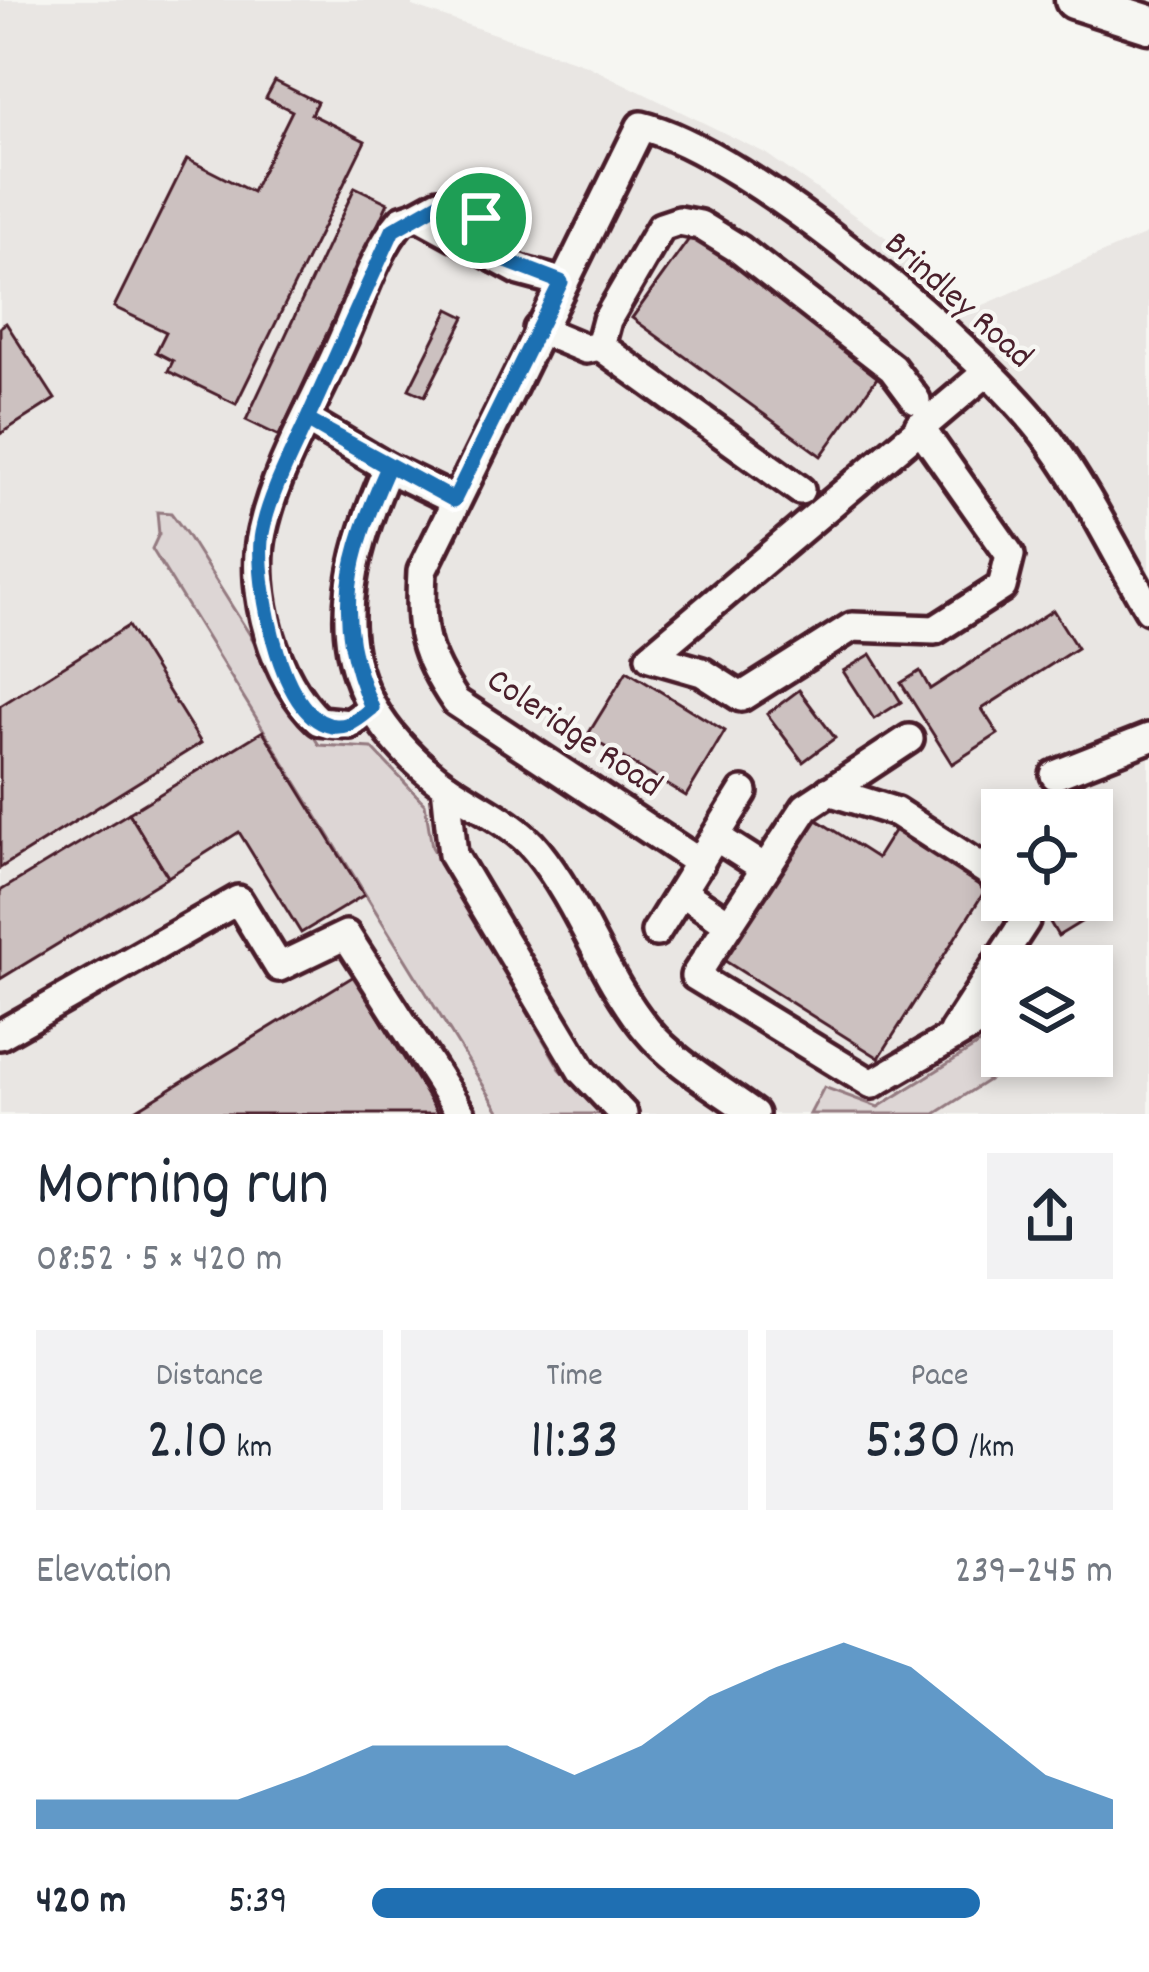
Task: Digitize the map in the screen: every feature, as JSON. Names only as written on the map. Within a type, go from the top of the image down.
[{"type":"main road","points":[[1074,0],[1149,24]]},
{"type":"street","name":"Coleridge Road","points":[[641,126],[422,571],[419,633],[433,668],[456,702],[700,863]]},
{"type":"street","name":"Brindley Road","points":[[641,126],[669,132],[739,172],[871,269],[987,373],[1051,442],[1149,609]]},
{"type":"street","points":[[372,708],[350,724],[319,721],[287,676],[268,623],[259,566],[262,530],[307,420],[393,230],[416,215],[496,257],[561,282]]},
{"type":"street","points":[[600,346],[607,320],[662,227],[679,221],[700,225],[892,368],[917,413],[1010,555],[1002,587],[935,630],[851,627],[741,697],[702,672],[650,657],[822,511],[917,413],[987,373]]},
{"type":"street","points":[[538,328],[586,349],[600,346],[800,490]]},
{"type":"street","points":[[307,420],[454,500]]},
{"type":"street","points":[[388,467],[350,566],[345,616],[352,663],[372,708],[399,747],[539,853],[646,1029],[754,1114]]},
{"type":"street","points":[[1054,776],[1149,738]]},
{"type":"street","points":[[909,739],[806,807],[694,976],[872,1084],[981,1020]]},
{"type":"street","points":[[446,786],[453,856],[582,1071],[623,1114]]},
{"type":"street","points":[[829,791],[896,812],[981,867]]},
{"type":"street","points":[[656,932],[743,792]]},
{"type":"street","points":[[716,837],[763,866]]},
{"type":"street","points":[[682,892],[728,922]]},
{"type":"street","points":[[0,1036],[238,900],[279,968],[346,935],[460,1114]]},
{"type":"street","points":[[947,1040],[1025,921]]},
{"type":"shaded area","points":[[0,0],[412,0],[412,6],[586,65],[765,153],[914,257],[972,310],[1149,233],[1149,1114],[0,1114]]},
{"type":"shaded area","points":[[157,512],[171,513],[186,533],[319,745],[372,748],[425,804],[432,847],[560,1069],[604,1114],[501,1114],[152,549],[159,534]]},
{"type":"shaded area","points":[[981,1043],[981,1077],[993,1077],[935,1114],[810,1114],[824,1087],[878,1107]]},
{"type":"building","points":[[275,81],[317,102],[311,114],[365,141],[236,404],[168,371],[173,361],[156,352],[166,332],[114,307],[187,159],[252,192],[292,111],[266,98]]},
{"type":"building","points":[[355,187],[388,203],[279,436],[246,420]]},
{"type":"building","points":[[694,232],[884,368],[821,456],[632,318]]},
{"type":"building","points":[[449,309],[465,317],[425,396],[409,389]]},
{"type":"building","points":[[6,323],[55,399],[0,434],[0,327]]},
{"type":"building","points":[[1053,610],[1077,648],[982,709],[998,734],[952,764],[901,683],[920,671],[930,689]]},
{"type":"building","points":[[128,626],[201,743],[0,868],[0,706]]},
{"type":"building","points":[[871,654],[901,702],[874,719],[843,671]]},
{"type":"building","points":[[627,671],[725,731],[686,796],[587,736]]},
{"type":"building","points":[[799,690],[835,738],[803,762],[767,714]]},
{"type":"building","points":[[263,731],[364,895],[301,933],[239,832],[168,877],[129,813]]},
{"type":"building","points":[[129,813],[168,877],[0,979],[0,891]]},
{"type":"building","points":[[811,816],[877,858],[899,823],[981,875],[981,897],[879,1058],[722,959]]},
{"type":"building","points":[[1049,921],[1083,921],[1058,936]]},
{"type":"building","points":[[354,976],[438,1114],[129,1114]]},
{"type":"route","points":[[481,218],[440,203],[402,220],[393,230],[307,420],[388,467],[350,566],[345,616],[352,663],[372,708],[350,724],[319,721],[279,661],[259,566],[262,530],[307,420],[454,500],[561,282],[520,271],[496,257],[481,218]]}]
